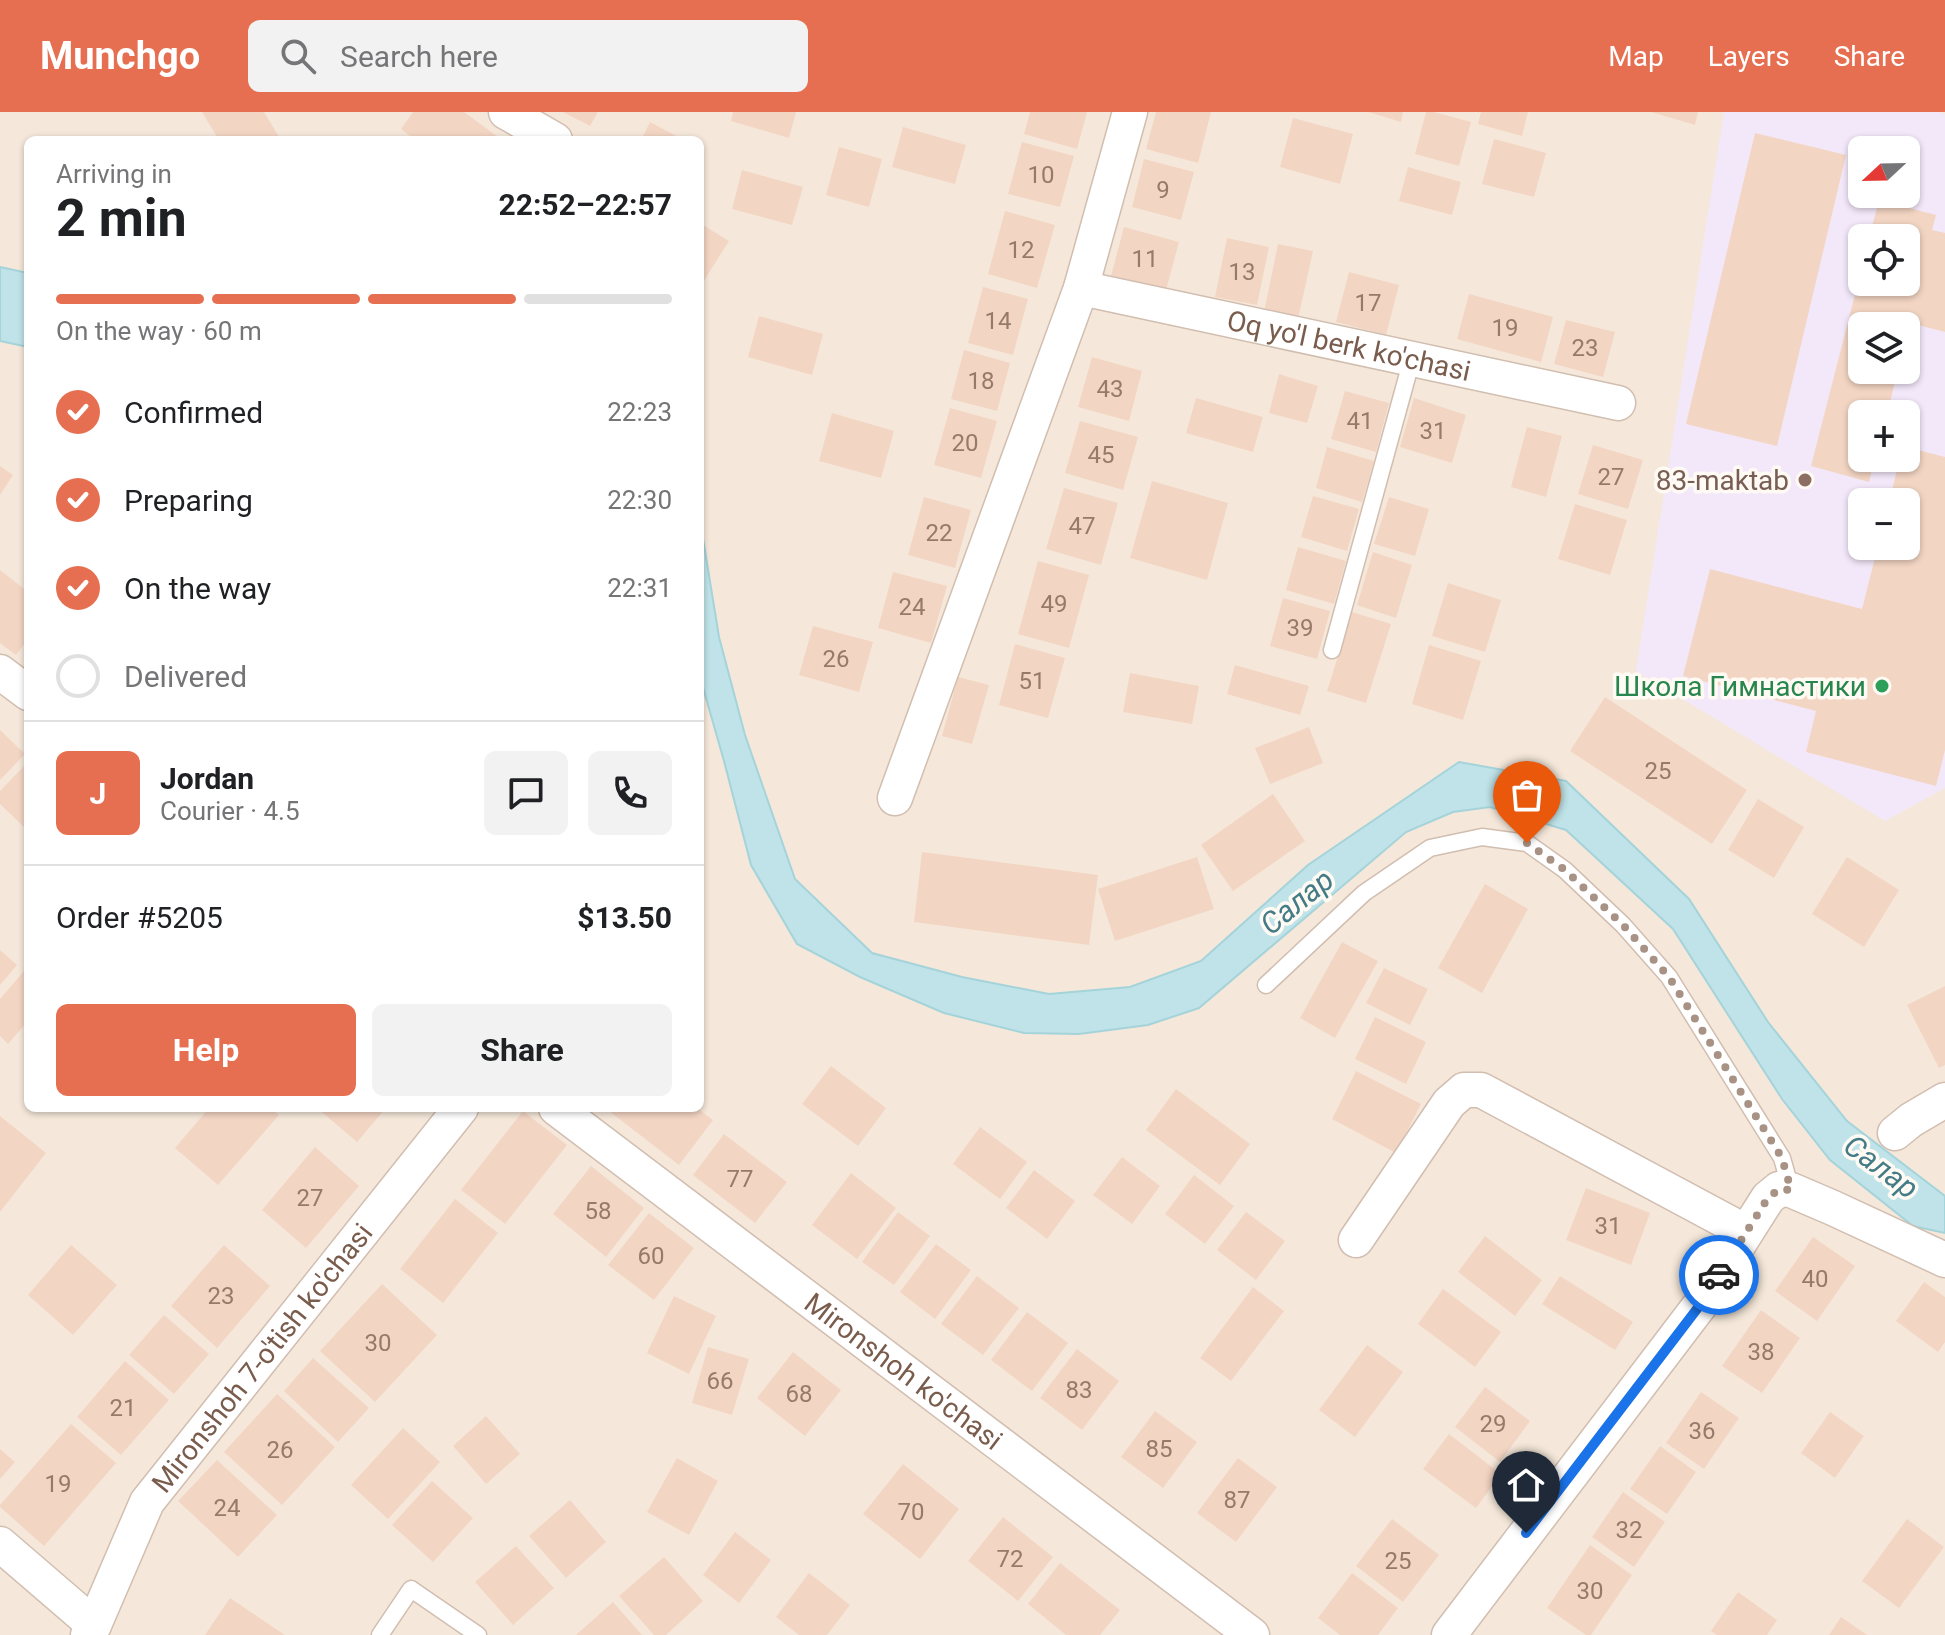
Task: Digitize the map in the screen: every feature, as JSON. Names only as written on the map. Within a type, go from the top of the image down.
[{"type":"street","points":[[506,112],[548,136]]},
{"type":"street","points":[[895,798],[1081,288],[1130,112]]},
{"type":"street","name":"Oq yo'l berk ko'chasi","points":[[1081,288],[1618,403]]},
{"type":"street","points":[[0,672],[24,690]]},
{"type":"street","points":[[1356,1240],[1449,1103],[1464,1090],[1481,1090],[1746,1232]]},
{"type":"street","points":[[1895,1133],[1945,1100]]},
{"type":"street","name":"Mironshoh 7-o'tish ko'chasi","points":[[0,1544],[91,1630],[147,1502],[458,1112]]},
{"type":"street","name":"Mironshoh ko'chasi","points":[[561,1112],[1252,1635]]},
{"type":"street","points":[[1449,1635],[1700,1305],[1768,1198],[1779,1189],[1791,1190],[1945,1260]]},
{"type":"lane","points":[[1332,650],[1412,359]]},
{"type":"lane","points":[[1266,985],[1364,893],[1430,848],[1482,837],[1527,843],[1575,879],[1623,925],[1669,977],[1782,1158],[1791,1190]]},
{"type":"lane","points":[[380,1635],[411,1589],[478,1635]]},
{"type":"shaded area","points":[[0,112],[1945,112],[1945,1635],[0,1635]]},
{"type":"shaded area","name":"83-maktab","points":[[1724,112],[1945,114],[1945,788],[1885,821],[1636,671]]},
{"type":"water","points":[[0,267],[24,272],[24,346],[0,341]]},
{"type":"water","name":"Салар","points":[[704,545],[719,637],[745,735],[795,879],[872,953],[962,977],[1049,994],[1130,987],[1201,961],[1308,865],[1459,762],[1566,781],[1689,899],[1768,1022],[1847,1121],[1945,1196],[1945,1233],[1913,1226],[1830,1160],[1782,1099],[1673,929],[1566,830],[1490,807],[1453,812],[1406,832],[1199,1008],[1148,1025],[1079,1034],[1024,1033],[944,1013],[860,977],[797,944],[751,865],[704,691]]},
{"type":"building","points":[[202,112],[264,112],[279,136],[217,136]]},
{"type":"building","points":[[413,112],[464,112],[497,136],[410,136],[401,129]]},
{"type":"building","points":[[563,112],[598,112],[590,126]]},
{"type":"building","points":[[733,112],[796,112],[789,138],[731,121]]},
{"type":"building","points":[[1030,112],[1087,112],[1077,149],[1024,134]]},
{"type":"building","points":[[1156,112],[1211,112],[1198,163],[1146,149]]},
{"type":"building","points":[[1368,112],[1403,112],[1401,122]]},
{"type":"building","points":[[1426,112],[1471,122],[1459,166],[1415,154]]},
{"type":"building","points":[[1481,112],[1528,112],[1522,136],[1478,124]]},
{"type":"building","points":[[1651,112],[1698,112],[1695,125]]},
{"type":"building","points":[[1293,118],[1353,134],[1340,184],[1280,167]]},
{"type":"building","points":[[650,122],[676,136],[643,136]]},
{"type":"building","points":[[903,127],[966,145],[955,184],[892,167]]},
{"type":"building","points":[[1755,133],[1846,155],[1777,446],[1686,424]]},
{"type":"building","points":[[1494,139],[1546,153],[1534,197],[1482,184]]},
{"type":"building","points":[[1022,142],[1074,156],[1060,207],[1008,194]]},
{"type":"building","points":[[839,147],[882,159],[869,207],[826,195]]},
{"type":"building","points":[[1144,159],[1194,172],[1181,220],[1132,207]]},
{"type":"building","points":[[1408,167],[1461,182],[1452,215],[1399,201]]},
{"type":"building","points":[[742,170],[803,187],[792,225],[732,209]]},
{"type":"building","points":[[1877,208],[1909,208],[1936,215],[1932,230],[1945,233],[1945,332],[1920,326],[1920,312],[1850,312],[1855,296],[1920,296],[1920,224],[1873,224]]},
{"type":"building","points":[[1005,211],[1055,225],[1037,288],[988,274]]},
{"type":"building","points":[[704,225],[729,241],[704,281]]},
{"type":"building","points":[[1124,227],[1179,242],[1166,290],[1111,276]]},
{"type":"building","points":[[1227,238],[1269,247],[1257,305],[1215,297]]},
{"type":"building","points":[[1278,244],[1313,251],[1298,319],[1264,312]]},
{"type":"building","points":[[1349,272],[1399,285],[1386,335],[1336,322]]},
{"type":"building","points":[[983,287],[1028,299],[1013,355],[968,343]]},
{"type":"building","points":[[1469,294],[1553,317],[1541,362],[1457,339]]},
{"type":"building","points":[[759,316],[823,334],[812,375],[748,357]]},
{"type":"building","points":[[1566,320],[1615,332],[1603,377],[1554,364]]},
{"type":"building","points":[[1848,322],[1848,384],[1894,384],[1890,400],[1848,400],[1848,472],[1872,472],[1869,482],[1811,466]]},
{"type":"building","points":[[964,350],[1010,363],[997,411],[951,399]]},
{"type":"building","points":[[1092,357],[1142,371],[1129,421],[1078,407]]},
{"type":"building","points":[[1279,374],[1318,386],[1307,423],[1269,413]]},
{"type":"building","points":[[1345,391],[1389,403],[1376,452],[1331,439]]},
{"type":"building","points":[[1196,398],[1263,417],[1253,452],[1186,433]]},
{"type":"building","points":[[1414,398],[1466,415],[1452,463],[1400,447]]},
{"type":"building","points":[[950,408],[997,421],[981,478],[934,465]]},
{"type":"building","points":[[832,413],[894,431],[881,478],[819,461]]},
{"type":"building","points":[[1080,421],[1138,437],[1123,490],[1065,473]]},
{"type":"building","points":[[1527,427],[1562,436],[1546,497],[1511,487]]},
{"type":"building","points":[[1593,445],[1643,460],[1628,509],[1578,494]]},
{"type":"building","points":[[1327,447],[1374,461],[1362,502],[1316,488]]},
{"type":"building","points":[[1920,451],[1945,457],[1945,750],[1936,786],[1806,752],[1816,711],[1683,676],[1710,569],[1862,609],[1874,560],[1920,560],[1920,488],[1892,488],[1896,472],[1920,472]]},
{"type":"building","points":[[0,466],[13,475],[0,495]]},
{"type":"building","points":[[1152,481],[1228,503],[1207,580],[1130,558]]},
{"type":"building","points":[[1064,488],[1118,503],[1101,565],[1046,549]]},
{"type":"building","points":[[1313,496],[1359,509],[1347,551],[1301,537]]},
{"type":"building","points":[[924,497],[971,510],[955,568],[908,555]]},
{"type":"building","points":[[1389,497],[1429,509],[1415,556],[1374,544]]},
{"type":"building","points":[[1575,504],[1627,520],[1610,575],[1558,559]]},
{"type":"building","points":[[1298,547],[1346,561],[1334,604],[1286,590]]},
{"type":"building","points":[[1373,552],[1412,565],[1396,618],[1357,605]]},
{"type":"building","points":[[1038,561],[1089,575],[1069,648],[1018,634]]},
{"type":"building","points":[[0,570],[24,589],[24,644],[16,655],[0,643]]},
{"type":"building","points":[[893,572],[947,586],[931,643],[878,628]]},
{"type":"building","points":[[1448,583],[1501,600],[1485,652],[1432,636]]},
{"type":"building","points":[[1283,598],[1330,611],[1317,659],[1270,646]]},
{"type":"building","points":[[1352,612],[1391,624],[1366,703],[1327,691]]},
{"type":"building","points":[[813,626],[873,642],[859,692],[799,675]]},
{"type":"building","points":[[1015,644],[1065,658],[1048,718],[999,705]]},
{"type":"building","points":[[1429,645],[1481,661],[1463,720],[1412,704]]},
{"type":"building","points":[[1235,665],[1309,686],[1300,715],[1227,694]]},
{"type":"building","points":[[1130,673],[1199,686],[1192,724],[1123,712]]},
{"type":"building","points":[[958,677],[989,685],[972,744],[942,736]]},
{"type":"building","points":[[1605,697],[1747,790],[1712,844],[1570,751]]},
{"type":"building","points":[[1309,727],[1323,763],[1270,784],[1255,748]]},
{"type":"building","points":[[0,730],[24,755],[0,780]]},
{"type":"building","points":[[24,766],[24,827],[0,804],[0,791]]},
{"type":"building","points":[[1273,794],[1305,841],[1233,891],[1201,845]]},
{"type":"building","points":[[1758,799],[1804,827],[1774,878],[1728,850]]},
{"type":"building","points":[[922,852],[1098,875],[1089,945],[914,922]]},
{"type":"building","points":[[1197,857],[1214,909],[1115,941],[1098,889]]},
{"type":"building","points":[[1847,857],[1899,890],[1864,947],[1812,914]]},
{"type":"building","points":[[1485,884],[1528,909],[1482,993],[1438,968]]},
{"type":"building","points":[[1342,942],[1378,961],[1335,1038],[1300,1018]]},
{"type":"building","points":[[0,950],[17,965],[0,985]]},
{"type":"building","points":[[1384,968],[1428,989],[1410,1025],[1366,1003]]},
{"type":"building","points":[[24,971],[24,1026],[8,1044],[0,1036],[0,999]]},
{"type":"building","points":[[1945,986],[1945,1065],[1939,1068],[1907,1005]]},
{"type":"building","points":[[1375,1017],[1426,1042],[1406,1084],[1355,1059]]},
{"type":"building","points":[[831,1066],[886,1108],[858,1146],[802,1104]]},
{"type":"building","points":[[1356,1071],[1421,1104],[1396,1153],[1332,1119]]},
{"type":"building","points":[[1176,1089],[1250,1144],[1220,1185],[1146,1130]]},
{"type":"building","points":[[206,1112],[275,1112],[279,1115],[218,1185],[175,1148]]},
{"type":"building","points":[[322,1112],[383,1112],[357,1142]]},
{"type":"building","points":[[522,1112],[567,1145],[505,1224],[461,1190]]},
{"type":"building","points":[[610,1112],[702,1112],[713,1120],[679,1165]]},
{"type":"building","points":[[0,1116],[46,1153],[0,1212]]},
{"type":"building","points":[[980,1127],[1027,1162],[1000,1199],[953,1164]]},
{"type":"building","points":[[724,1134],[787,1182],[755,1223],[693,1175]]},
{"type":"building","points":[[315,1147],[359,1186],[306,1248],[262,1210]]},
{"type":"building","points":[[1122,1157],[1160,1186],[1132,1224],[1093,1195]]},
{"type":"building","points":[[591,1166],[644,1208],[606,1257],[553,1214]]},
{"type":"building","points":[[1034,1170],[1075,1201],[1047,1239],[1006,1208]]},
{"type":"building","points":[[851,1173],[896,1208],[857,1259],[812,1225]]},
{"type":"building","points":[[1194,1175],[1234,1206],[1205,1244],[1165,1214]]},
{"type":"building","points":[[1586,1188],[1650,1213],[1631,1265],[1566,1240]]},
{"type":"building","points":[[455,1199],[498,1233],[443,1303],[400,1269]]},
{"type":"building","points":[[898,1212],[930,1236],[894,1285],[862,1262]]},
{"type":"building","points":[[1246,1212],[1285,1241],[1256,1280],[1217,1250]]},
{"type":"building","points":[[649,1213],[694,1248],[654,1300],[608,1265]]},
{"type":"building","points":[[1485,1236],[1542,1280],[1515,1316],[1458,1272]]},
{"type":"building","points":[[1813,1237],[1855,1266],[1817,1321],[1775,1291]]},
{"type":"building","points":[[936,1244],[971,1270],[935,1319],[900,1292]]},
{"type":"building","points":[[71,1245],[117,1285],[73,1335],[28,1295]]},
{"type":"building","points":[[224,1245],[270,1286],[217,1348],[171,1306]]},
{"type":"building","points":[[977,1276],[1019,1308],[983,1355],[941,1324]]},
{"type":"building","points":[[1560,1276],[1633,1322],[1615,1350],[1542,1304]]},
{"type":"building","points":[[1924,1282],[1945,1297],[1945,1342],[1938,1352],[1896,1321]]},
{"type":"building","points":[[382,1284],[437,1335],[375,1402],[320,1351]]},
{"type":"building","points":[[1253,1287],[1284,1311],[1231,1381],[1200,1358]]},
{"type":"building","points":[[1443,1289],[1501,1332],[1475,1367],[1418,1324]]},
{"type":"building","points":[[674,1296],[716,1316],[689,1374],[647,1353]]},
{"type":"building","points":[[1761,1310],[1800,1338],[1762,1393],[1722,1366]]},
{"type":"building","points":[[1027,1312],[1068,1343],[1032,1391],[991,1360]]},
{"type":"building","points":[[164,1315],[209,1354],[174,1394],[129,1355]]},
{"type":"building","points":[[1367,1345],[1403,1372],[1355,1437],[1319,1410]]},
{"type":"building","points":[[708,1347],[749,1359],[732,1415],[692,1403]]},
{"type":"building","points":[[1077,1349],[1119,1381],[1082,1430],[1040,1398]]},
{"type":"building","points":[[793,1352],[841,1390],[805,1436],[757,1398]]},
{"type":"building","points":[[313,1358],[369,1408],[338,1442],[284,1391]]},
{"type":"building","points":[[125,1361],[169,1400],[121,1455],[77,1417]]},
{"type":"building","points":[[1485,1387],[1530,1421],[1500,1462],[1455,1427]]},
{"type":"building","points":[[1701,1392],[1739,1418],[1704,1469],[1666,1443]]},
{"type":"building","points":[[277,1394],[335,1447],[282,1505],[224,1452]]},
{"type":"building","points":[[1155,1411],[1197,1442],[1163,1488],[1121,1457]]},
{"type":"building","points":[[1830,1412],[1864,1436],[1835,1478],[1801,1453]]},
{"type":"building","points":[[486,1416],[520,1454],[486,1484],[453,1446]]},
{"type":"building","points":[[71,1424],[116,1463],[44,1546],[0,1505]]},
{"type":"building","points":[[403,1428],[440,1462],[388,1519],[351,1485]]},
{"type":"building","points":[[1449,1434],[1501,1474],[1476,1508],[1423,1469]]},
{"type":"building","points":[[1660,1446],[1696,1472],[1667,1514],[1630,1489]]},
{"type":"building","points":[[0,1449],[15,1462],[0,1479]]},
{"type":"building","points":[[677,1458],[718,1481],[689,1535],[647,1512]]},
{"type":"building","points":[[1238,1458],[1277,1487],[1236,1542],[1197,1513]]},
{"type":"building","points":[[217,1460],[277,1515],[238,1557],[178,1501]]},
{"type":"building","points":[[903,1464],[959,1509],[920,1559],[863,1514]]},
{"type":"building","points":[[432,1481],[473,1518],[433,1562],[392,1525]]},
{"type":"building","points":[[1623,1492],[1665,1522],[1634,1567],[1592,1537]]},
{"type":"building","points":[[570,1500],[606,1542],[566,1578],[529,1536]]},
{"type":"building","points":[[1003,1517],[1053,1557],[1018,1601],[968,1561]]},
{"type":"building","points":[[1392,1519],[1439,1555],[1403,1602],[1356,1566]]},
{"type":"building","points":[[1907,1519],[1944,1547],[1899,1608],[1862,1581]]},
{"type":"building","points":[[735,1532],[771,1560],[739,1603],[703,1575]]},
{"type":"building","points":[[1590,1545],[1632,1575],[1591,1635],[1586,1635],[1547,1608]]},
{"type":"building","points":[[516,1546],[554,1588],[513,1625],[475,1582]]},
{"type":"building","points":[[664,1557],[703,1601],[666,1635],[654,1635],[619,1596]]},
{"type":"building","points":[[1060,1563],[1120,1610],[1100,1635],[1066,1635],[1028,1604]]},
{"type":"building","points":[[809,1573],[850,1605],[827,1635],[799,1635],[776,1617]]},
{"type":"building","points":[[1352,1573],[1398,1608],[1378,1635],[1340,1635],[1318,1618]]},
{"type":"building","points":[[1738,1592],[1777,1620],[1767,1635],[1717,1635],[1711,1631]]},
{"type":"building","points":[[230,1598],[285,1635],[205,1635]]},
{"type":"building","points":[[613,1602],[642,1635],[576,1635]]},
{"type":"building","points":[[1841,1617],[1867,1635],[1829,1635]]},
{"type":"way so far","points":[[1527,843],[1565,870],[1623,925],[1669,977],[1782,1158],[1791,1190],[1779,1189],[1768,1198],[1719,1275]]},
{"type":"place","name":"83-maktab","points":[[1805,480]]},
{"type":"place","name":"Школа Гимнастики","points":[[1882,686]]},
{"type":"route","points":[[1526,1533],[1700,1305],[1719,1275]]}]
